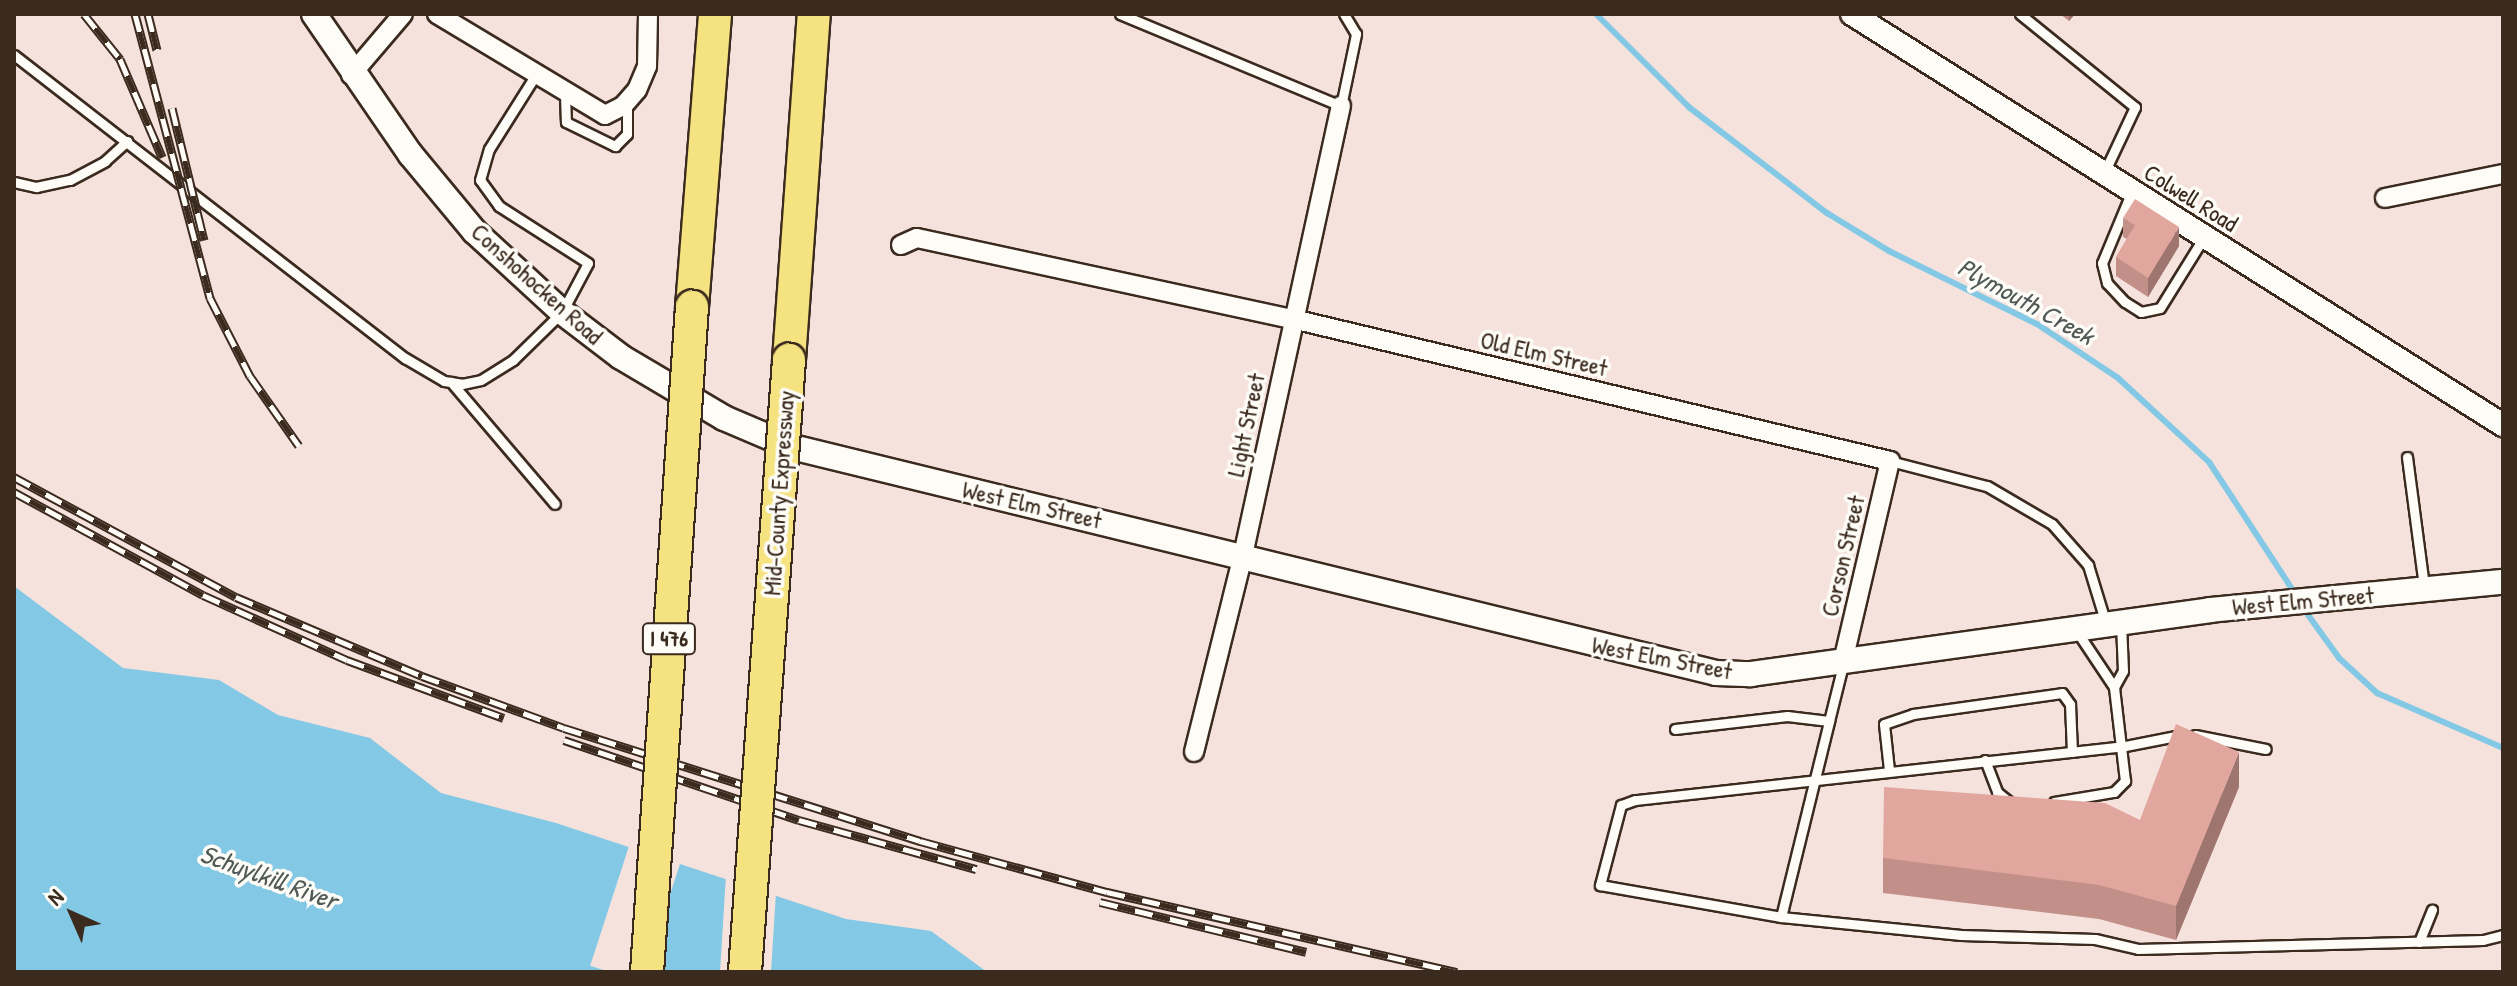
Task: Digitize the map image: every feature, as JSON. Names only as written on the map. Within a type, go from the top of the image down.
[{"type":"highway","name":"I 476","points":[[647,972],[715,14]]},
{"type":"highway","name":"Mid-County Expressway","points":[[745,972],[814,14]]},
{"type":"main road","name":"Conshohocken Road","points":[[314,14],[351,75],[474,231],[562,312],[621,357],[724,418],[792,447],[837,458]]},
{"type":"main road","name":"West Elm Street","points":[[837,458],[1716,673],[1751,674],[2210,610],[2503,582]]},
{"type":"street","points":[[351,75],[403,14]]},
{"type":"street","points":[[437,14],[565,95],[605,115],[627,102],[647,66],[648,14]]},
{"type":"street","name":"Colwell Road","points":[[1852,14],[2503,425]]},
{"type":"street","name":"Light Street","points":[[1194,752],[1243,555],[1341,106]]},
{"type":"street","points":[[2385,198],[2503,174]]},
{"type":"street","name":"Old Elm Street","points":[[901,245],[917,238],[1293,319],[1890,461]]},
{"type":"street","name":"Corson Street","points":[[1843,662],[1890,461]]},
{"type":"lane","points":[[1120,14],[1341,106],[1356,34],[1344,14]]},
{"type":"lane","points":[[2020,14],[2135,107],[2104,173]]},
{"type":"lane","points":[[14,55],[405,358],[451,382],[555,504]]},
{"type":"lane","points":[[451,382],[481,380],[501,370],[562,312],[588,263],[499,206],[480,180],[489,149],[535,76]]},
{"type":"lane","points":[[565,95],[566,122],[615,146],[627,134],[627,102]]},
{"type":"lane","points":[[14,182],[36,187],[70,180],[105,161],[127,141]]},
{"type":"lane","points":[[2132,191],[2102,263],[2107,283],[2125,302],[2141,312],[2160,308],[2204,237]]},
{"type":"lane","points":[[2407,457],[2424,590]]},
{"type":"lane","name":"Old Elm Street","points":[[1890,461],[1987,486],[2052,524],[2088,565],[2113,623],[2123,671],[2114,687]]},
{"type":"lane","points":[[2036,804],[2114,792],[2125,781],[2125,746],[2114,687],[2076,629]]},
{"type":"lane","points":[[1781,917],[1843,662]]},
{"type":"lane","points":[[1889,770],[1884,724],[1913,714],[2062,693],[2070,704],[2072,752]]},
{"type":"lane","points":[[1675,729],[1787,716],[1829,721]]},
{"type":"lane","points":[[2266,749],[2186,734],[2125,746],[1817,778],[1621,805],[1600,885],[1781,917],[1961,935],[2095,939],[2138,949],[2419,942],[2503,935]]},
{"type":"lane","points":[[1985,760],[1997,792],[2011,804],[2024,804]]},
{"type":"lane","points":[[2419,942],[2432,909]]},
{"type":"water","name":"Schuylkill River","points":[[14,586],[123,668],[219,680],[278,715],[370,738],[441,793],[556,823],[846,919],[931,931],[987,972],[14,972]]},
{"type":"pier","points":[[630,843],[681,860],[645,972],[610,972],[590,966]]},
{"type":"pier","points":[[726,875],[776,892],[771,972],[720,972]]},
{"type":"building","points":[[2135,199],[2179,227],[2148,278],[2116,257],[2135,225],[2123,218]]},
{"type":"building","points":[[2176,724],[2239,752],[2176,906],[2099,885],[1883,858],[1884,787],[2105,803],[2140,820]]},
{"type":"waterway","name":"Plymouth Creek","points":[[1596,14],[1690,108],[1827,213],[1889,251],[2037,324],[2118,378],[2209,462],[2296,595]]},
{"type":"waterway","name":"Plymouth Creek","points":[[2303,608],[2339,658],[2377,693],[2503,748]]},
{"type":"railway","points":[[84,14],[120,59],[162,157]]},
{"type":"railway","points":[[135,14],[210,298],[250,376],[299,446]]},
{"type":"railway","points":[[148,14],[157,50]]},
{"type":"railway","points":[[172,108],[204,240]]},
{"type":"railway","points":[[14,477],[236,597],[422,676],[564,728],[920,841],[1107,892],[1457,972]]},
{"type":"railway","points":[[14,492],[203,595],[347,660],[504,718]]},
{"type":"railway","points":[[564,740],[799,820],[976,869]]},
{"type":"railway","points":[[1100,902],[1306,952]]}]
